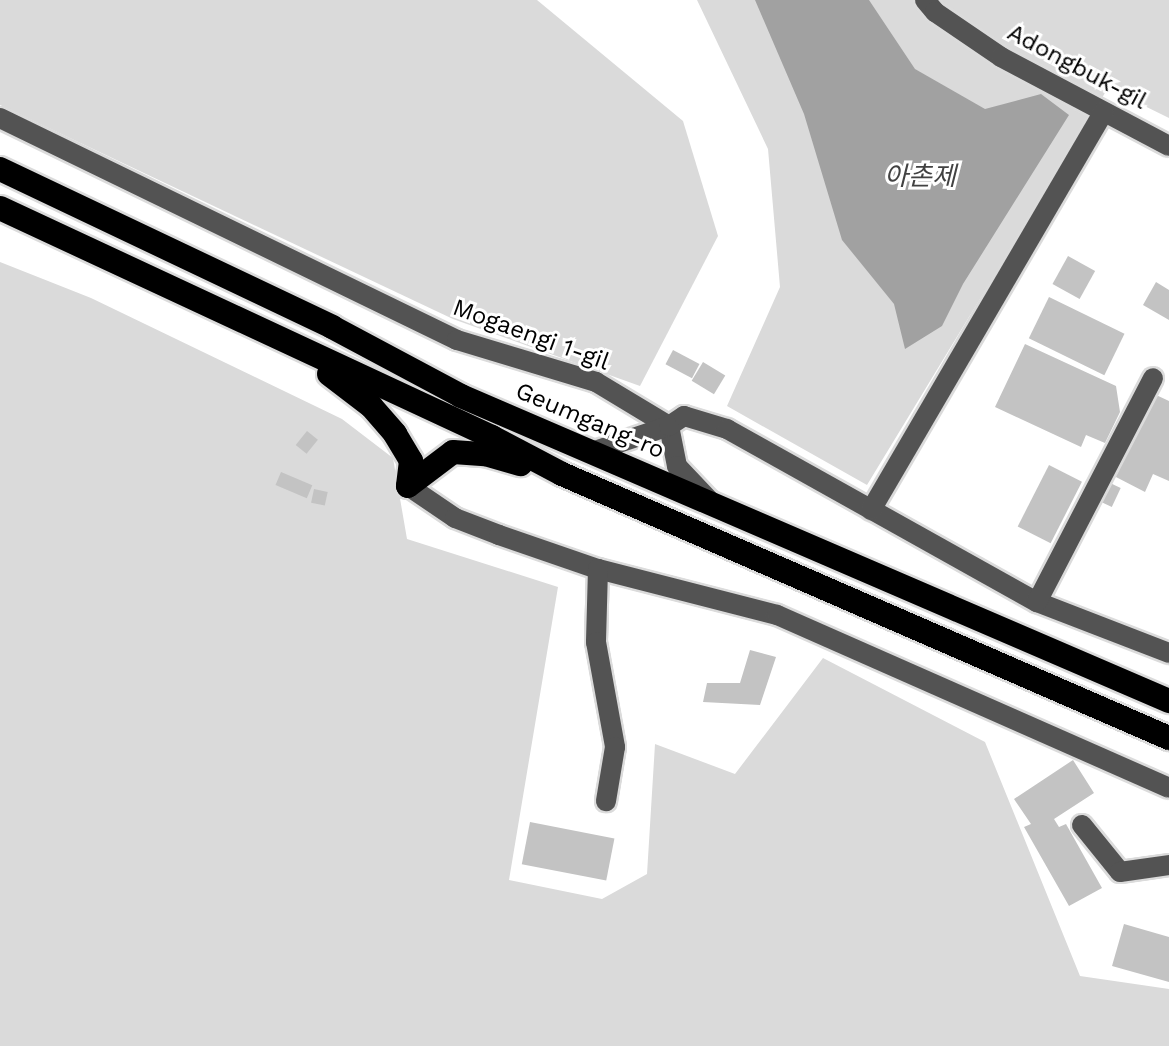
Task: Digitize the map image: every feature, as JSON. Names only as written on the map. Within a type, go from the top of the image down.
[{"type":"highway","name":"Geumgang-ro","points":[[0,169],[332,327],[461,396],[1169,701]]},
{"type":"highway","points":[[0,208],[291,347],[492,437],[562,474],[1169,738]]},
{"type":"highway","points":[[291,347],[371,406],[395,434],[411,461],[408,486]]},
{"type":"highway","points":[[408,486],[453,452],[485,454],[562,474]]},
{"type":"street","name":"Adongbuk-gil","points":[[925,0],[935,12],[1001,57],[1169,146]]},
{"type":"street","points":[[871,510],[1104,112]]},
{"type":"street","name":"Mogaengi 1-gil","points":[[0,118],[457,340],[596,382],[669,426]]},
{"type":"street","points":[[1037,602],[1153,378]]},
{"type":"street","points":[[592,452],[669,426],[684,416],[727,429],[1037,602],[1169,653]]},
{"type":"street","points":[[669,426],[677,466],[715,506]]},
{"type":"street","points":[[408,486],[455,518],[598,569],[777,615],[1169,788]]},
{"type":"street","points":[[598,569],[596,642],[615,747],[606,801]]},
{"type":"street","points":[[1082,825],[1120,872],[1169,865]]},
{"type":"shaded area","points":[[0,0],[537,0],[683,121],[718,236],[640,386],[453,319],[0,105]]},
{"type":"shaded area","points":[[697,0],[1169,0],[1169,118],[1108,88],[867,485],[727,406],[780,287],[768,149]]},
{"type":"shaded area","points":[[0,262],[91,298],[342,419],[393,458],[407,539],[558,587],[509,880],[602,899],[647,874],[655,744],[735,774],[823,658],[985,742],[1080,976],[1169,989],[1169,1046],[0,1046]]},
{"type":"water","name":"아촌제","points":[[755,0],[869,0],[915,69],[985,109],[1041,94],[1069,115],[963,284],[942,326],[905,349],[894,304],[842,240],[804,114]]},
{"type":"building","points":[[1068,256],[1095,271],[1080,299],[1052,284]]},
{"type":"building","points":[[1156,282],[1169,290],[1169,320],[1143,305]]},
{"type":"building","points":[[1049,297],[1124,334],[1104,375],[1029,338]]},
{"type":"building","points":[[1025,344],[1116,386],[1120,412],[1105,443],[1086,435],[1081,447],[995,407]]},
{"type":"building","points":[[673,350],[699,364],[692,378],[665,364]]},
{"type":"building","points":[[703,362],[725,375],[714,394],[692,381]]},
{"type":"building","points":[[1154,394],[1169,401],[1169,481],[1153,474],[1145,492],[1114,476]]},
{"type":"building","points":[[307,431],[318,440],[307,454],[296,445]]},
{"type":"building","points":[[1049,465],[1082,482],[1051,543],[1018,526]]},
{"type":"building","points":[[281,472],[312,485],[307,498],[276,485]]},
{"type":"building","points":[[1108,482],[1121,488],[1112,507],[1099,501]]},
{"type":"building","points":[[314,489],[328,492],[325,506],[311,503]]},
{"type":"building","points":[[750,650],[776,657],[760,705],[703,702],[707,683],[740,683]]},
{"type":"building","points":[[1073,760],[1094,793],[1054,819],[1059,827],[1066,824],[1102,888],[1069,906],[1024,827],[1031,824],[1014,799]]},
{"type":"building","points":[[530,822],[614,838],[606,881],[522,864]]},
{"type":"building","points":[[1124,924],[1169,937],[1169,982],[1112,966]]}]
